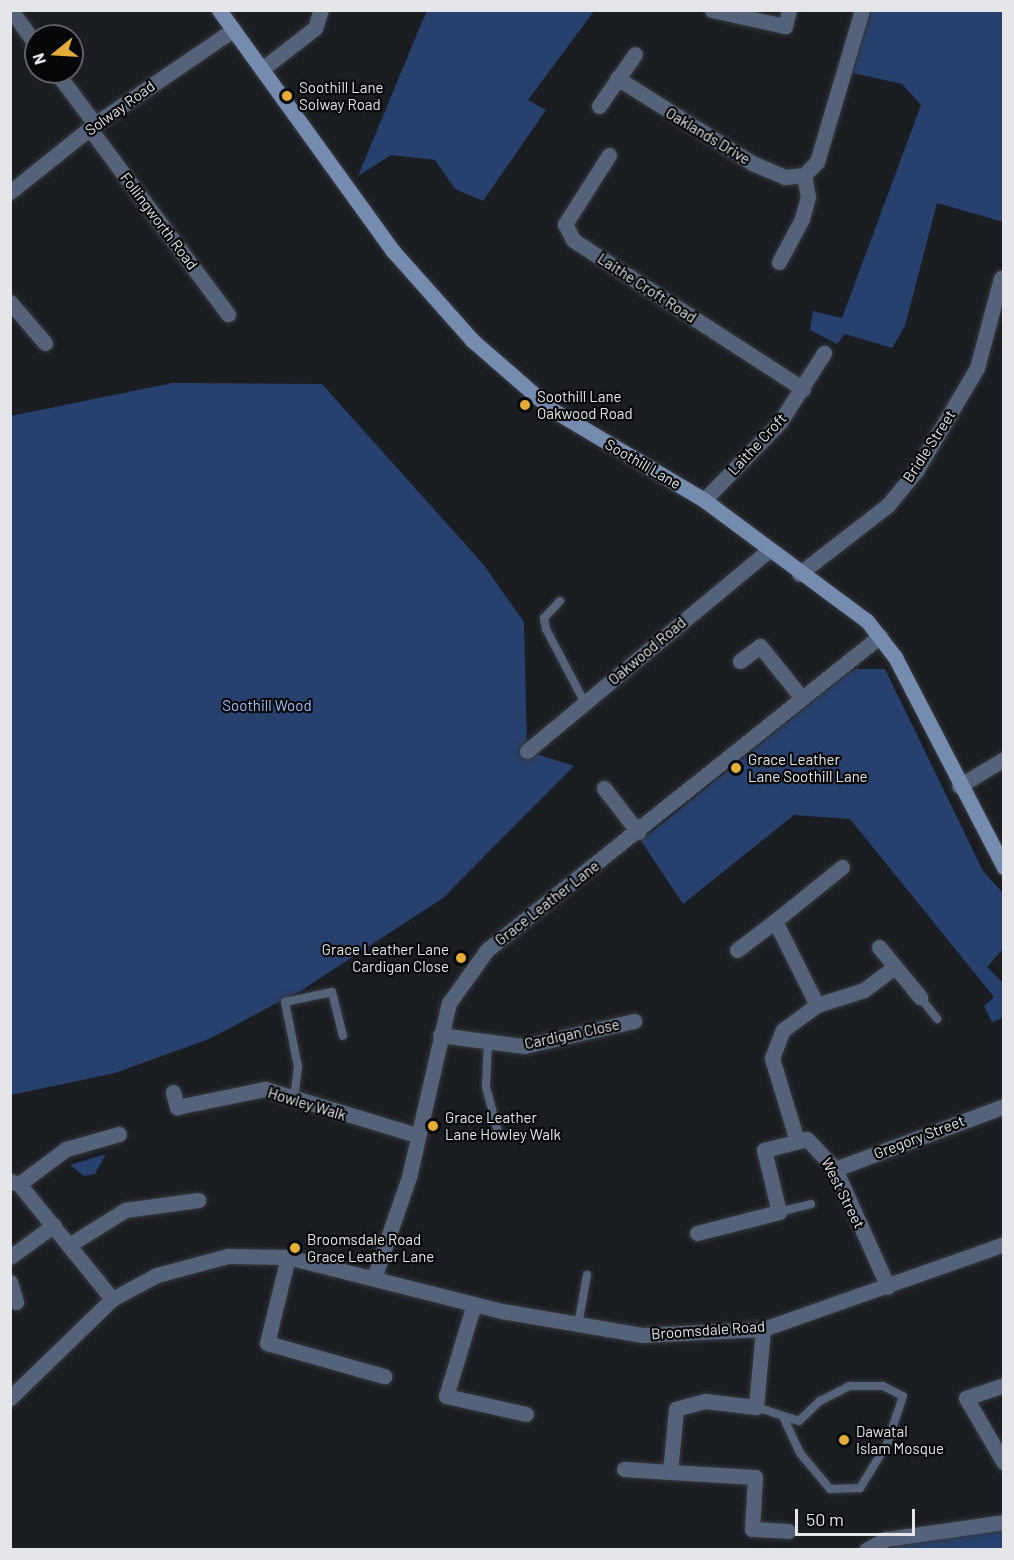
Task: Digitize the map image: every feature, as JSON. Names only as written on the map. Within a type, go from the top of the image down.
[{"type":"main road","name":"Soothill Lane","points":[[219,10],[393,251],[472,340],[551,409],[705,500],[799,574],[854,609],[880,636],[1004,867]]},
{"type":"street","points":[[10,10],[24,29]]},
{"type":"street","points":[[262,69],[315,28],[321,10]]},
{"type":"street","points":[[712,10],[785,26],[789,10]]},
{"type":"street","points":[[779,262],[802,219],[808,197],[804,175],[816,162],[862,10]]},
{"type":"street","name":"Solway Road","points":[[10,192],[93,127],[233,30]]},
{"type":"street","points":[[599,106],[635,54]]},
{"type":"street","name":"Oaklands Drive","points":[[617,78],[687,126],[752,163],[785,177],[804,175]]},
{"type":"street","name":"Follingworth Road","points":[[64,84],[228,314]]},
{"type":"street","name":"Laithe Croft Road","points":[[609,155],[565,224],[573,240],[803,389]]},
{"type":"street","name":"Bridle Street","points":[[799,574],[888,505],[916,471],[977,368],[1001,278]]},
{"type":"street","points":[[10,302],[45,343]]},
{"type":"street","name":"Laithe Croft","points":[[705,500],[780,422],[824,353]]},
{"type":"street","name":"Oakwood Road","points":[[527,751],[768,550]]},
{"type":"street","name":"Grace Leather Lane","points":[[374,1278],[409,1177],[449,1003],[487,950],[638,832],[880,636]]},
{"type":"street","points":[[740,661],[760,646],[802,698]]},
{"type":"street","points":[[959,786],[1004,759]]},
{"type":"street","points":[[604,788],[638,832]]},
{"type":"street","points":[[737,950],[842,867]]},
{"type":"street","points":[[775,921],[817,1005]]},
{"type":"street","points":[[879,947],[920,997]]},
{"type":"street","points":[[697,1233],[779,1212],[764,1150],[797,1141],[771,1058],[783,1030],[817,1005],[864,990],[895,967]]},
{"type":"street","name":"Cardigan Close","points":[[440,1035],[524,1046],[634,1021]]},
{"type":"street","name":"Howley Walk","points":[[173,1092],[177,1107],[246,1090],[294,1099],[417,1135]]},
{"type":"street","name":"Gregory Street","points":[[835,1169],[1004,1106]]},
{"type":"street","points":[[112,1299],[54,1225],[15,1183],[66,1149],[119,1134]]},
{"type":"street","name":"West Street","points":[[797,1141],[807,1139],[835,1169],[888,1287]]},
{"type":"street","points":[[69,1245],[124,1210],[198,1200]]},
{"type":"street","points":[[10,1257],[54,1225]]},
{"type":"street","name":"Broomsdale Road","points":[[10,1398],[112,1299],[158,1275],[209,1259],[244,1254],[288,1257],[474,1304],[578,1326],[643,1335],[763,1329],[888,1287],[1004,1244]]},
{"type":"street","points":[[288,1257],[267,1343],[384,1376]]},
{"type":"street","points":[[10,1282],[16,1302]]},
{"type":"street","points":[[474,1304],[446,1396],[526,1414]]},
{"type":"street","points":[[670,1472],[676,1408],[705,1401],[756,1407],[763,1329]]},
{"type":"street","points":[[1004,1384],[966,1398],[1004,1463]]},
{"type":"street","points":[[624,1469],[755,1477],[752,1529],[788,1531]]},
{"type":"street","points":[[866,1550],[886,1539],[1004,1522]]},
{"type":"lane","points":[[560,601],[544,618],[546,629],[585,703]]},
{"type":"lane","points":[[294,1099],[298,1067],[285,1002],[332,992],[343,1036]]},
{"type":"lane","points":[[920,997],[937,1019]]},
{"type":"lane","points":[[488,1041],[486,1086],[498,1132]]},
{"type":"lane","points":[[779,1212],[811,1204]]},
{"type":"lane","points":[[578,1326],[587,1275]]},
{"type":"lane","points":[[756,1407],[799,1421],[820,1401],[866,1383],[903,1396],[886,1444],[860,1488],[830,1490],[800,1453],[784,1418]]},
{"type":"green space","points":[[427,10],[594,11],[528,100],[546,110],[483,201],[455,189],[435,160],[391,155],[358,176]]},
{"type":"green space","points":[[871,11],[1003,11],[1003,222],[937,203],[905,326],[892,348],[845,334],[837,344],[810,330],[813,311],[842,318],[921,105],[902,84],[853,73]]},
{"type":"green space","name":"Soothill Wood","points":[[172,383],[322,384],[483,564],[524,622],[527,751],[574,766],[443,898],[302,990],[209,1039],[115,1073],[11,1095],[11,416]]},
{"type":"green space","points":[[853,669],[885,669],[983,871],[1003,893],[1003,949],[987,967],[1003,983],[1003,1018],[992,1022],[984,1006],[994,997],[850,819],[794,815],[683,904],[641,841]]},
{"type":"green space","points":[[106,1154],[95,1174],[84,1176],[70,1165]]},
{"type":"green space","points":[[1003,1530],[1003,1549],[889,1549],[892,1547]]},
{"type":"place","name":"Soothill Lane Solway Road","points":[[287,96]]},
{"type":"place","name":"Soothill Lane Oakwood Road","points":[[525,405]]},
{"type":"place","name":"Grace Leather Lane Soothill Lane","points":[[736,768]]},
{"type":"place","name":"Grace Leather Lane Cardigan Close","points":[[461,958]]},
{"type":"place","name":"Grace Leather Lane Howley Walk","points":[[433,1126]]},
{"type":"place","name":"Broomsdale Road Grace Leather Lane","points":[[295,1248]]},
{"type":"place","name":"Dawatal Islam Mosque","points":[[844,1440]]}]
